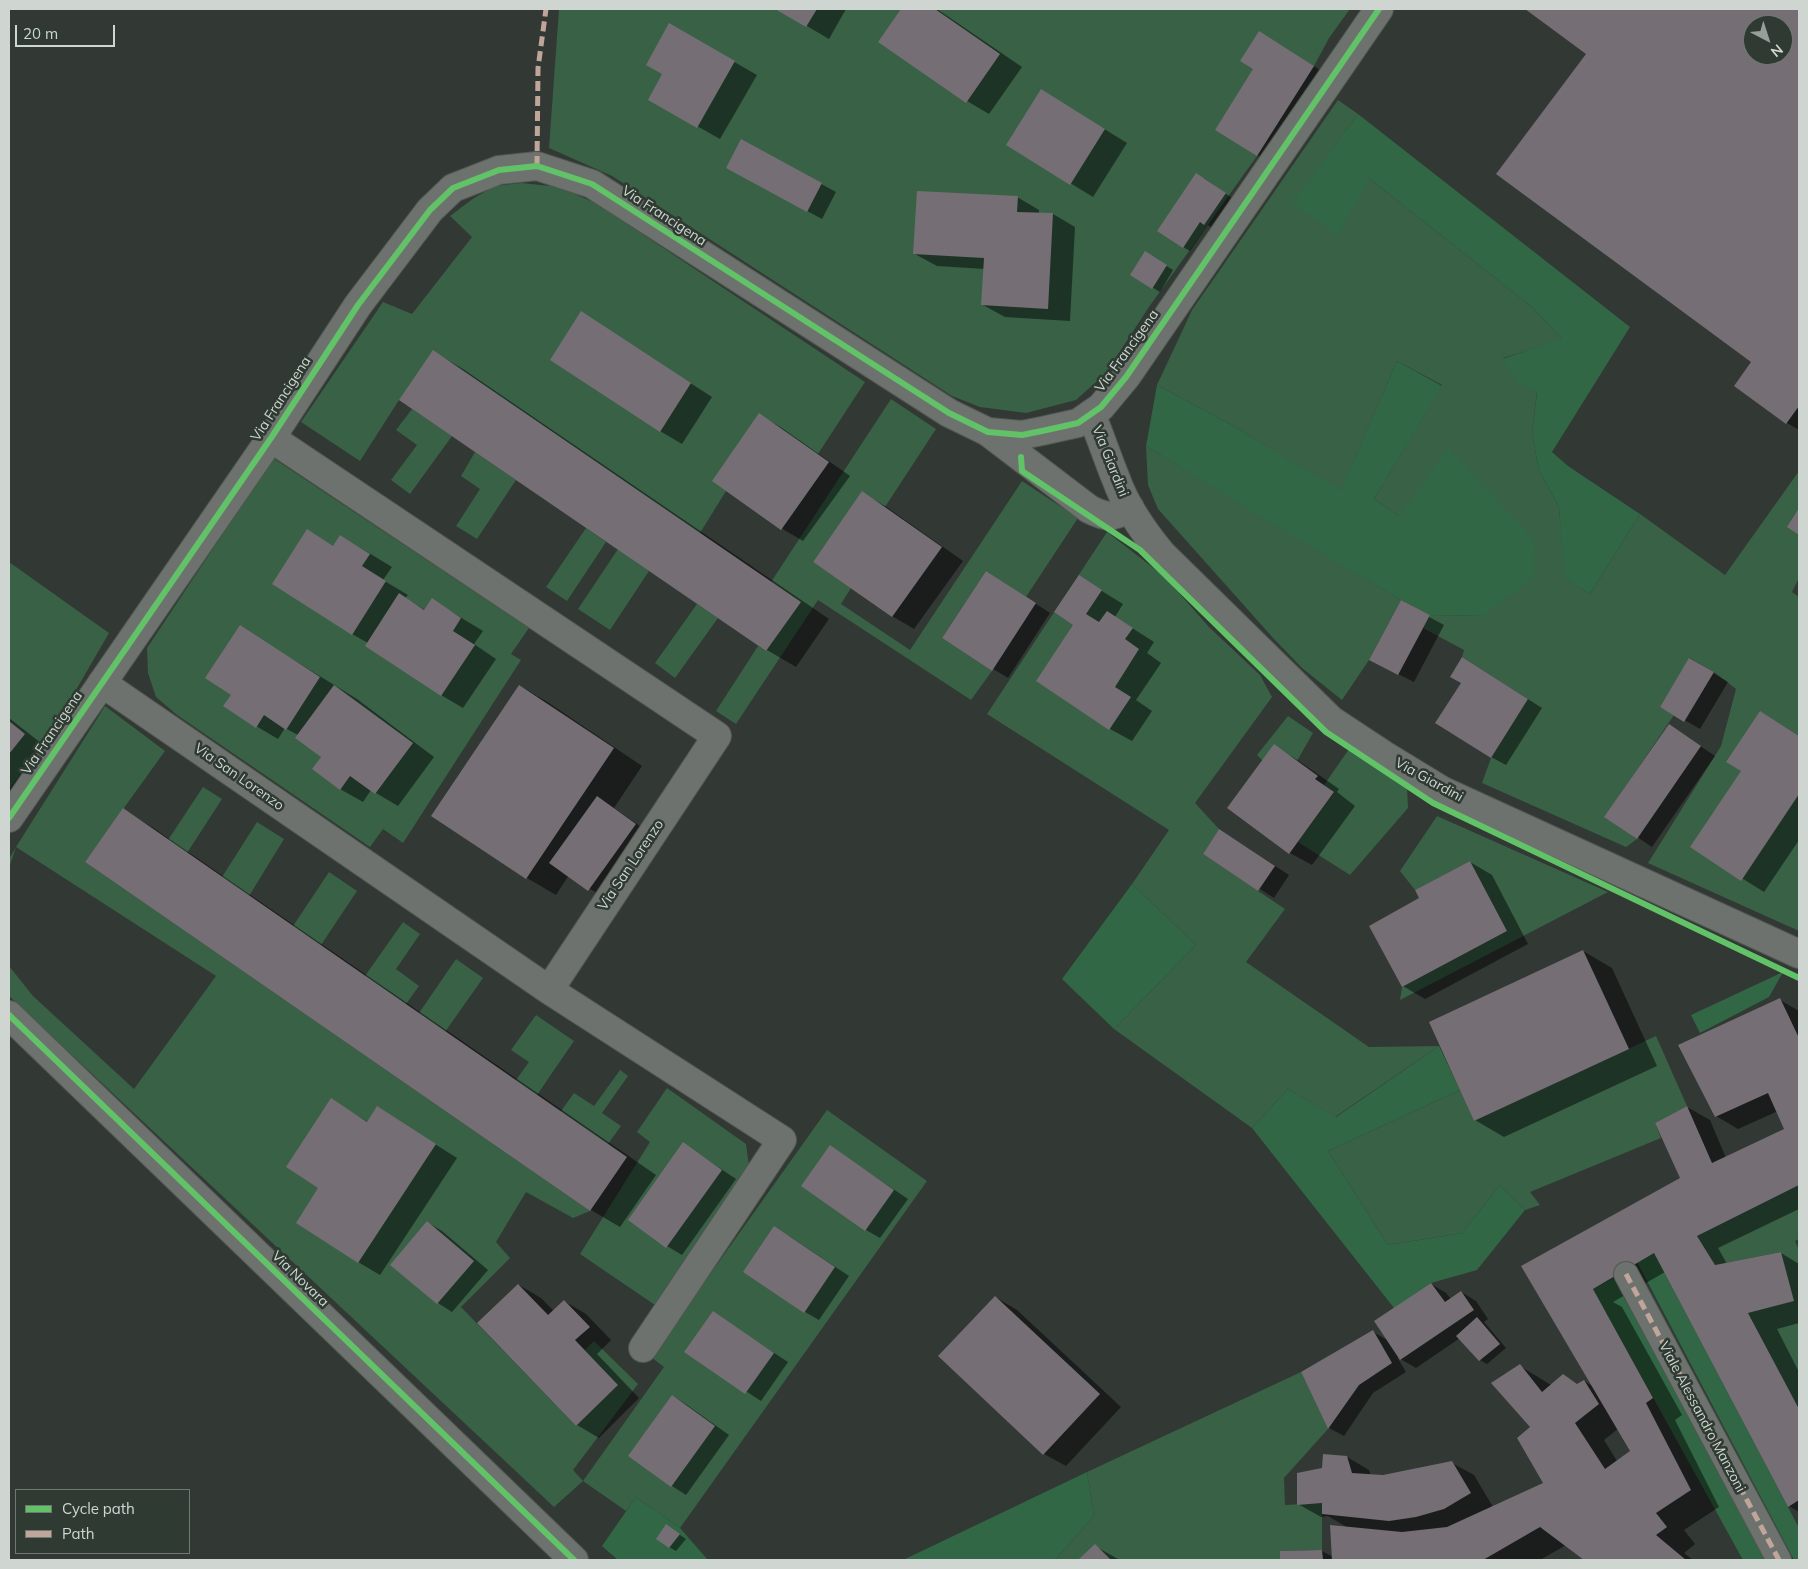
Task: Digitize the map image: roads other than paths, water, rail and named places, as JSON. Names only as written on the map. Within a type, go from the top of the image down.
[{"type":"street","name":"Via Francigena","points":[[9,818],[271,438],[358,305],[430,210],[453,188],[499,170],[537,166],[592,184],[949,413],[988,432],[1022,435],[1078,423],[1100,407],[1126,377],[1379,9]]},
{"type":"street","name":"Via Giardini","points":[[1091,414],[1116,480],[1145,534],[1162,554],[1331,720],[1443,791],[1799,954]]},
{"type":"street","name":"Via Giardini","points":[[988,432],[1089,509],[1103,516],[1115,516],[1130,508]]},
{"type":"street","name":"Via San Lorenzo","points":[[102,682],[548,990],[717,736],[271,438]]},
{"type":"street","points":[[548,990],[782,1140],[643,1348]]},
{"type":"street","name":"Via Novara","points":[[9,1015],[574,1560]]},
{"type":"street","name":"Viale Alessandro Manzoni","points":[[1626,1274],[1778,1560]]}]
